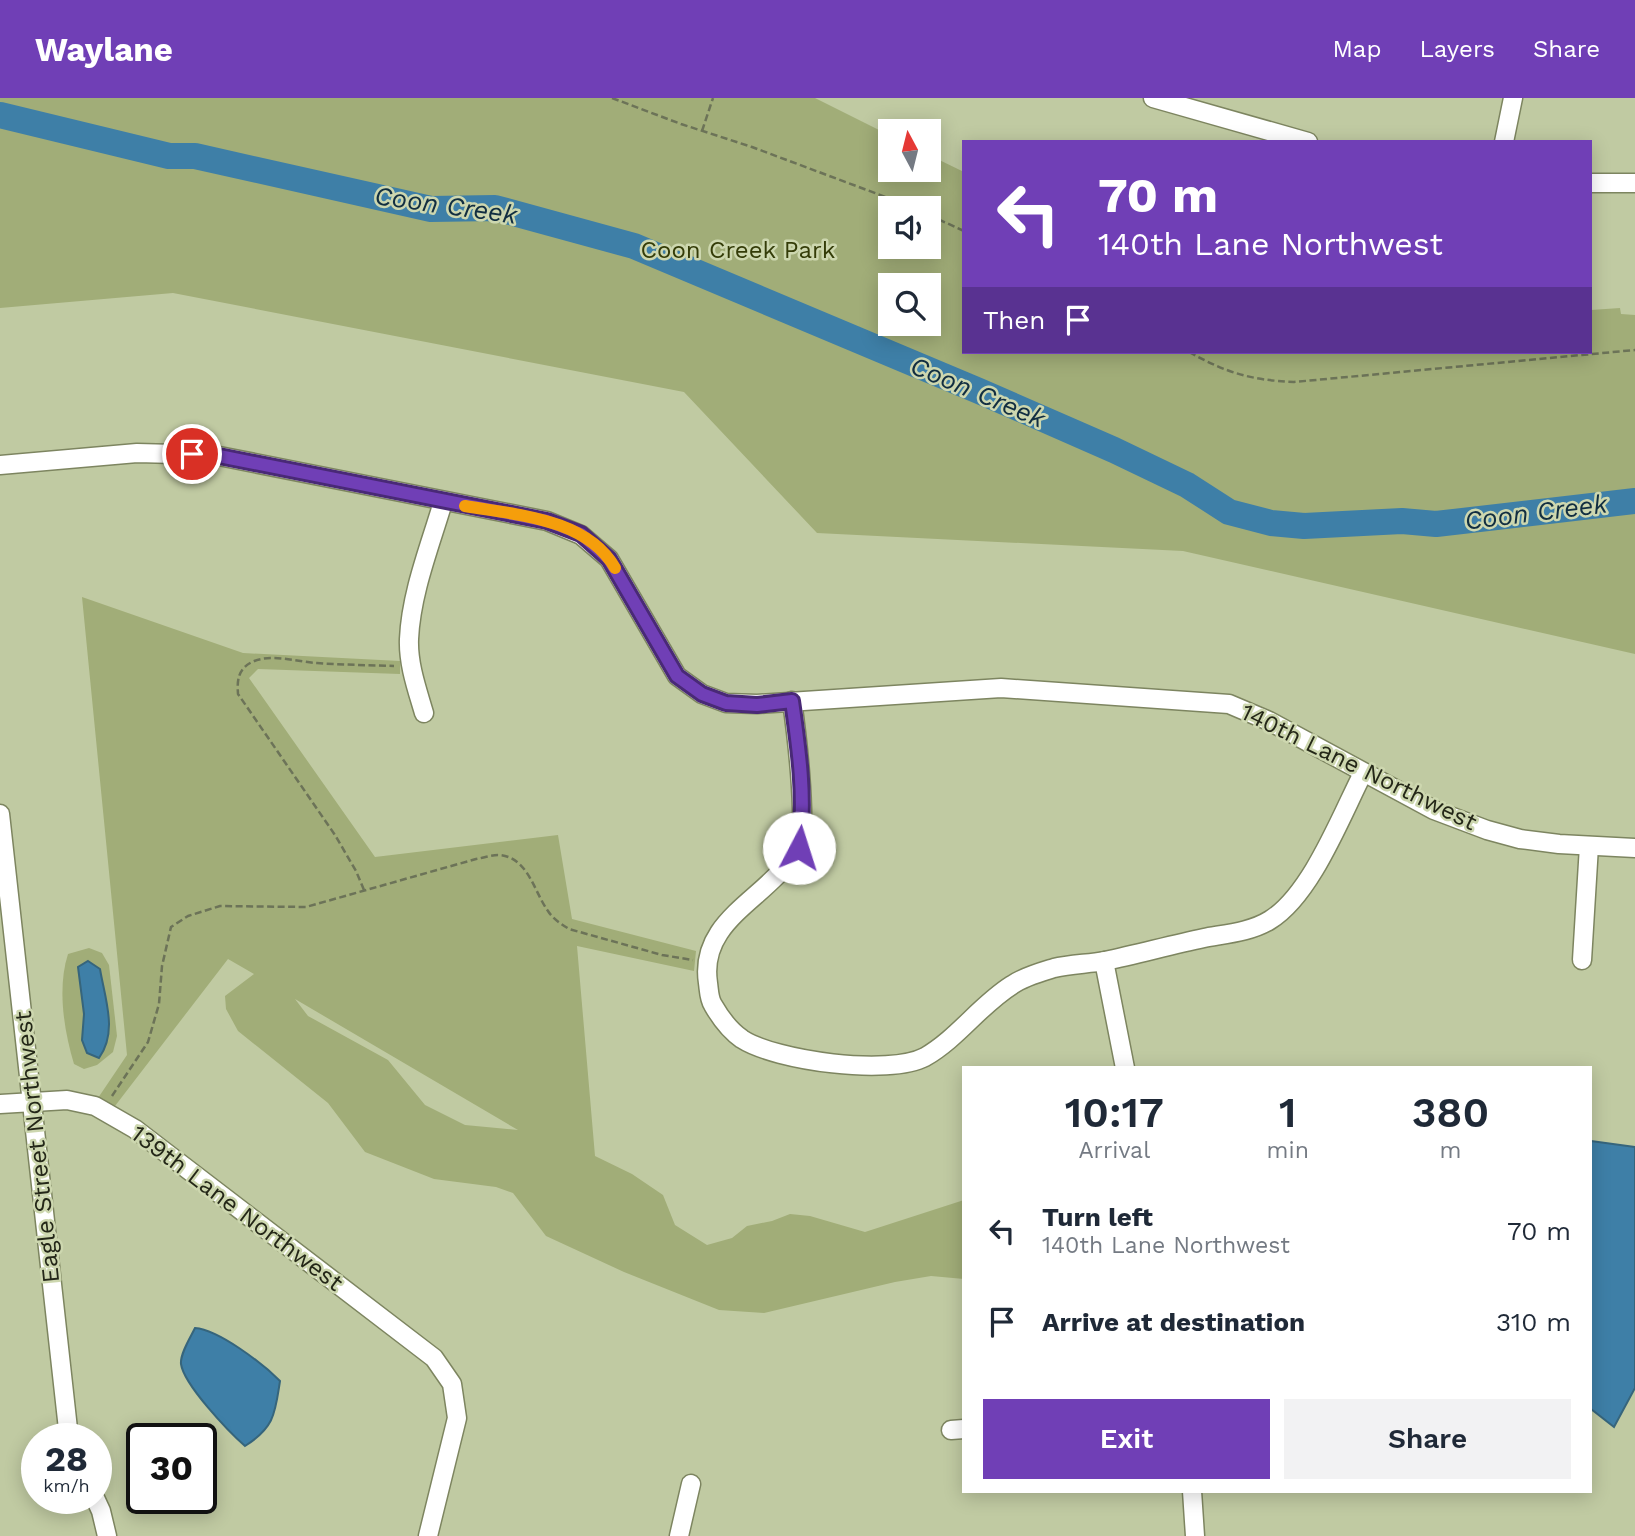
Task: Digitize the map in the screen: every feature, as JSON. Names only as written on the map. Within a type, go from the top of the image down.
[{"type":"street","points":[[1153,98],[1301,140]]},
{"type":"street","points":[[1504,140],[1513,98]]},
{"type":"street","points":[[1592,183],[1635,183]]},
{"type":"street","name":"140th Lane Northwest","points":[[0,465],[137,453],[214,455],[547,521],[581,534],[609,559],[677,676],[702,694],[726,703],[757,705],[1001,688],[1228,704],[1269,721],[1434,810],[1487,830],[1520,839],[1635,848]]},
{"type":"street","points":[[424,713],[411,666],[409,640],[413,614],[443,502]]},
{"type":"street","points":[[792,701],[802,773],[802,827],[799,848],[781,872],[725,923],[714,940],[707,968],[711,1002],[727,1027],[745,1041],[781,1055],[833,1065],[882,1065],[923,1058],[972,1021],[993,999],[1014,983],[1055,968],[1104,961],[1149,949],[1247,930],[1269,921],[1290,905],[1316,866],[1363,774]]},
{"type":"street","name":"Eagle Street Northwest","points":[[0,814],[67,1423]]},
{"type":"street","points":[[1582,960],[1589,846]]},
{"type":"street","points":[[1104,961],[1125,1066]]},
{"type":"street","name":"139th Lane Northwest","points":[[0,1104],[67,1100],[95,1106],[135,1129],[433,1358],[452,1384],[457,1418],[428,1536]]},
{"type":"street","points":[[679,1536],[691,1484]]},
{"type":"street","points":[[1192,1493],[1195,1536]]},
{"type":"street","points":[[102,1514],[107,1536]]},
{"type":"path","points":[[611,98],[752,146],[883,196]]},
{"type":"path","points":[[702,131],[713,98]]},
{"type":"path","points":[[941,220],[962,230]]},
{"type":"path","points":[[1193,354],[1236,375],[1251,379],[1294,382],[1635,350]]},
{"type":"path","points":[[364,890],[335,835],[238,694],[236,679],[242,669],[252,662],[267,658],[316,663],[411,666]]},
{"type":"path","points":[[112,1097],[148,1042],[159,1004],[162,966],[171,927],[188,916],[220,906],[306,907],[476,859],[499,855],[512,860],[526,872],[547,911],[569,929],[707,968]]},
{"type":"green space","name":"Coon Creek Park","points":[[0,98],[815,98],[878,130],[878,182],[942,182],[942,161],[962,171],[962,354],[1592,354],[1592,310],[1620,308],[1621,314],[1635,315],[1635,654],[1183,551],[817,533],[684,392],[173,293],[0,308]]},
{"type":"green space","points":[[82,597],[243,653],[400,661],[400,674],[258,669],[249,678],[375,857],[558,835],[572,919],[696,951],[694,971],[577,946],[595,1156],[632,1174],[663,1195],[675,1225],[707,1245],[732,1238],[747,1226],[790,1214],[810,1216],[865,1232],[962,1201],[962,1279],[931,1276],[895,1282],[764,1313],[719,1310],[624,1272],[546,1236],[513,1193],[496,1187],[434,1179],[365,1152],[328,1103],[238,1031],[226,1009],[225,996],[254,974],[228,959],[115,1106],[98,1098],[127,1055]],"holes":[[[295,999],[518,1130],[465,1125],[425,1105],[388,1060],[308,1016]]]},
{"type":"green space","points":[[89,948],[102,953],[109,965],[117,1036],[113,1052],[97,1065],[84,1069],[74,1064],[70,1051],[62,995],[68,954]]},
{"type":"water","points":[[88,961],[100,969],[108,1015],[108,1037],[99,1058],[87,1053],[82,1040],[84,1014],[78,967]]},
{"type":"water","points":[[1592,1141],[1635,1147],[1635,1388],[1614,1427],[1592,1410]]},
{"type":"water","points":[[195,1328],[228,1341],[280,1381],[277,1402],[268,1426],[245,1446],[208,1408],[184,1373],[182,1356]]},
{"type":"waterway","name":"Coon Creek","points":[[0,115],[169,156],[195,156],[431,209],[495,208],[634,246],[1114,450],[1187,485],[1229,512],[1271,523],[1304,526],[1402,521],[1436,524],[1635,501]]},
{"type":"slow traffic","points":[[465,506],[547,521],[581,534],[609,559],[615,568]]},
{"type":"route","points":[[192,454],[214,455],[547,521],[581,534],[609,559],[677,676],[702,694],[726,703],[757,705],[792,701],[802,773],[802,827],[799,848]]}]
